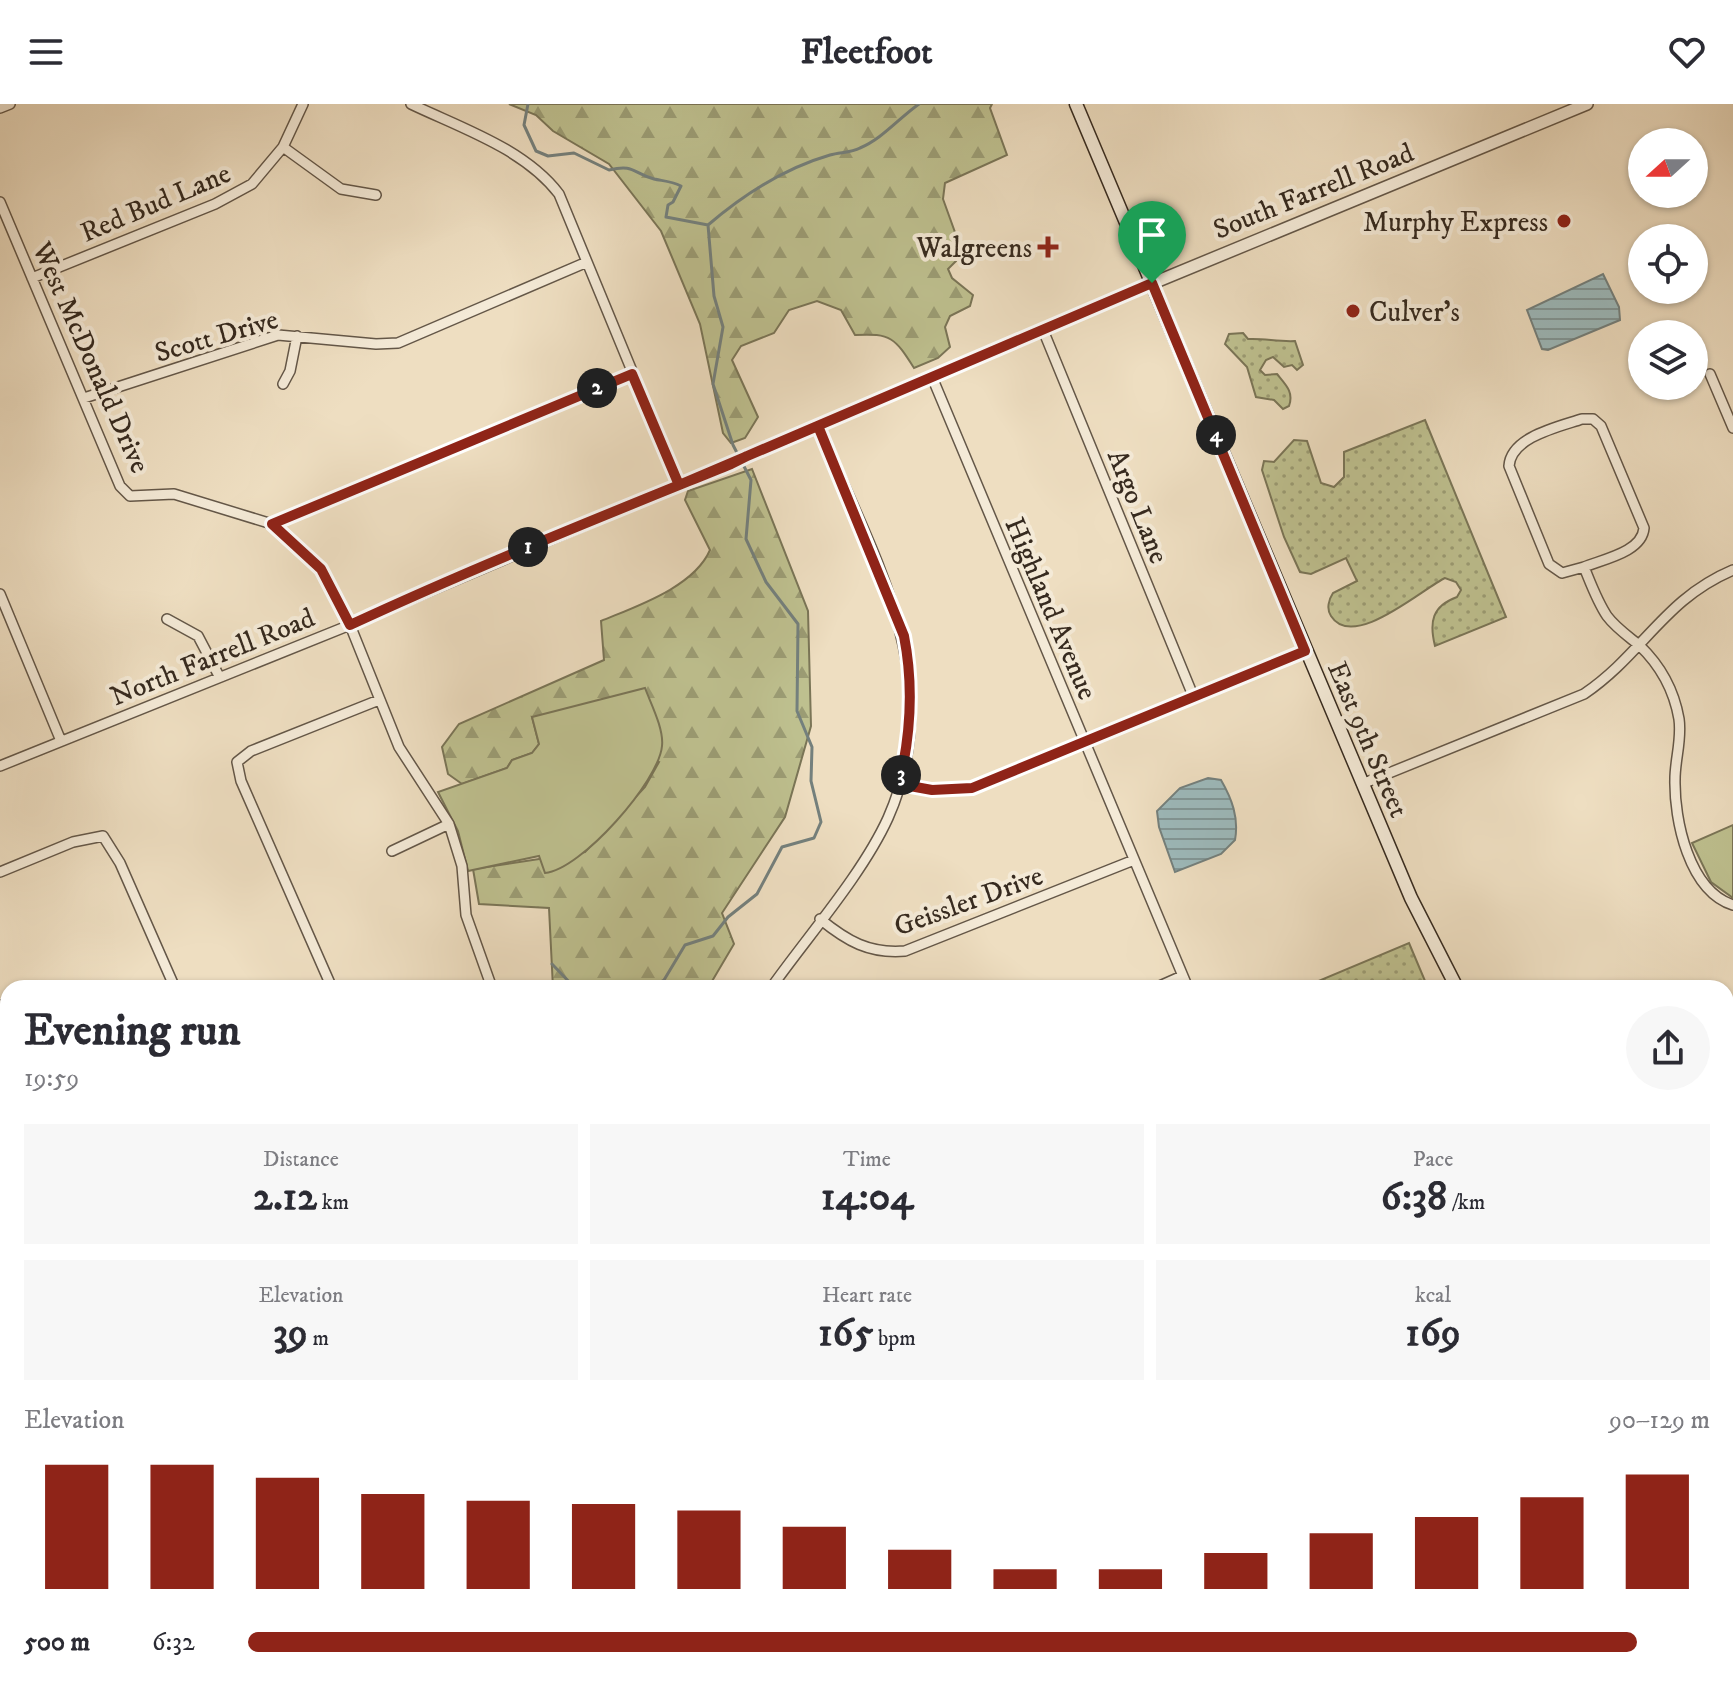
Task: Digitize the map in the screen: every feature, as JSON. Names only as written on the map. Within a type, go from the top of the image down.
[{"type":"main road","name":"East 9th Street","points":[[1076,104],[1149,285],[1362,784],[1430,939],[1453,980]]},
{"type":"street","points":[[0,108],[10,104]]},
{"type":"street","name":"Red Bud Lane","points":[[32,278],[215,204],[252,184],[283,147],[303,104]]},
{"type":"street","points":[[411,104],[493,143],[544,174],[559,194],[679,485]]},
{"type":"street","name":"South Farrell Road","points":[[1149,285],[1587,104]]},
{"type":"street","points":[[283,147],[341,189],[376,195]]},
{"type":"street","name":"West McDonald Drive","points":[[0,202],[120,486],[130,496],[174,494],[272,524],[321,569],[350,625],[399,747],[449,824],[462,866],[466,915],[489,980]]},
{"type":"street","name":"Scott Drive","points":[[84,398],[266,339],[297,336],[376,344],[398,343],[587,262]]},
{"type":"street","name":"North Farrell Road","points":[[0,766],[350,625],[1149,285]]},
{"type":"street","name":"Argo Lane","points":[[1043,330],[1194,698]]},
{"type":"street","points":[[283,384],[290,371],[297,336]]},
{"type":"street","points":[[272,524],[632,374]]},
{"type":"street","points":[[1710,374],[1733,428]]},
{"type":"street","name":"Highland Avenue","points":[[932,377],[1184,980]]},
{"type":"street","points":[[1582,419],[1593,419],[1601,426],[1644,528],[1643,537],[1636,545],[1584,567],[1562,573],[1549,564],[1509,466],[1509,457],[1521,443],[1582,419]]},
{"type":"street","points":[[777,980],[871,848],[888,818],[899,784],[911,711],[909,663],[904,636],[818,426]]},
{"type":"street","points":[[1584,567],[1609,618],[1659,669],[1674,697],[1680,743],[1674,776],[1682,833],[1702,881],[1712,894],[1733,905]]},
{"type":"street","points":[[1362,784],[1584,694],[1614,673],[1664,615],[1692,590],[1733,570]]},
{"type":"street","points":[[0,594],[61,741]]},
{"type":"street","points":[[167,619],[198,636],[219,676]]},
{"type":"street","points":[[899,784],[932,790],[972,788],[1305,651]]},
{"type":"street","points":[[328,980],[241,781],[237,762],[251,751],[379,700]]},
{"type":"street","points":[[392,851],[449,824]]},
{"type":"street","points":[[0,872],[73,842],[103,836],[120,863],[171,980]]},
{"type":"street","name":"Geissler Drive","points":[[820,919],[849,942],[882,953],[905,951],[1134,860]]},
{"type":"street","points":[[1173,980],[1182,976]]},
{"type":"green space","points":[[509,104],[992,104],[990,108],[1007,155],[945,183],[943,199],[961,249],[961,256],[948,269],[952,278],[973,295],[970,306],[950,316],[945,327],[950,347],[938,358],[914,368],[891,340],[877,335],[855,335],[841,310],[817,301],[789,310],[774,333],[741,346],[732,360],[758,417],[745,438],[731,443],[723,433],[700,324],[661,231],[609,164],[553,131],[536,115]]},
{"type":"green space","points":[[1243,333],[1248,339],[1295,341],[1303,365],[1297,370],[1292,365],[1284,367],[1273,357],[1266,360],[1260,370],[1265,375],[1277,374],[1290,393],[1289,406],[1283,409],[1274,400],[1256,397],[1247,367],[1225,344],[1229,334]]},
{"type":"green space","points":[[1425,420],[1506,617],[1435,646],[1432,629],[1434,616],[1442,605],[1457,597],[1461,590],[1456,582],[1445,578],[1371,622],[1341,625],[1331,616],[1328,607],[1333,593],[1357,581],[1346,558],[1311,574],[1300,572],[1284,537],[1262,470],[1264,461],[1274,462],[1294,440],[1307,441],[1321,483],[1334,487],[1344,477],[1344,452]]},
{"type":"green space","points":[[752,469],[808,611],[811,726],[785,817],[722,913],[734,944],[713,980],[553,980],[549,908],[479,904],[473,869],[585,852],[645,787],[659,762],[532,717],[539,744],[532,753],[512,760],[507,768],[462,784],[448,774],[442,747],[459,724],[604,660],[601,621],[663,594],[691,575],[710,550],[685,500],[688,491]]},
{"type":"green space","points":[[645,688],[659,724],[662,746],[648,780],[616,822],[578,857],[545,873],[539,856],[468,871],[458,831],[438,792],[507,768],[512,760],[532,753],[539,744],[532,717]]},
{"type":"green space","points":[[1733,825],[1733,898],[1711,882],[1692,843]]},
{"type":"green space","points":[[1409,943],[1425,980],[1321,980]]},
{"type":"water","points":[[1603,274],[1619,307],[1620,320],[1548,350],[1542,349],[1527,310]]},
{"type":"water","points":[[1208,778],[1221,780],[1228,794],[1234,809],[1235,840],[1221,854],[1175,872],[1159,827],[1157,811],[1180,788]]},
{"type":"waterway","points":[[528,104],[524,125],[536,151],[548,156],[574,153],[609,170],[629,169],[677,184],[681,186],[673,202],[668,205],[666,217],[708,225]]},
{"type":"waterway","points":[[708,225],[750,193],[781,175],[813,161],[868,144],[919,104]]},
{"type":"waterway","points":[[664,980],[685,945],[713,936],[728,917],[757,894],[782,847],[814,838],[821,822],[811,781],[812,747],[797,711],[798,624],[766,582],[746,539],[751,480],[733,445],[713,384],[723,327],[714,296],[708,225]]},
{"type":"waterway","points":[[552,964],[567,980]]},
{"type":"place","name":"Murphy Express","points":[[1564,221]]},
{"type":"place","name":"Walgreens","points":[[1048,247]]},
{"type":"place","name":"Culver's","points":[[1353,311]]},
{"type":"route","points":[[1152,283],[747,456],[731,464],[433,587],[350,625],[321,569],[272,524],[632,374],[679,485],[731,464],[818,426],[904,636],[909,663],[911,711],[909,738],[899,784],[932,790],[972,788],[1305,651],[1152,283]]}]
